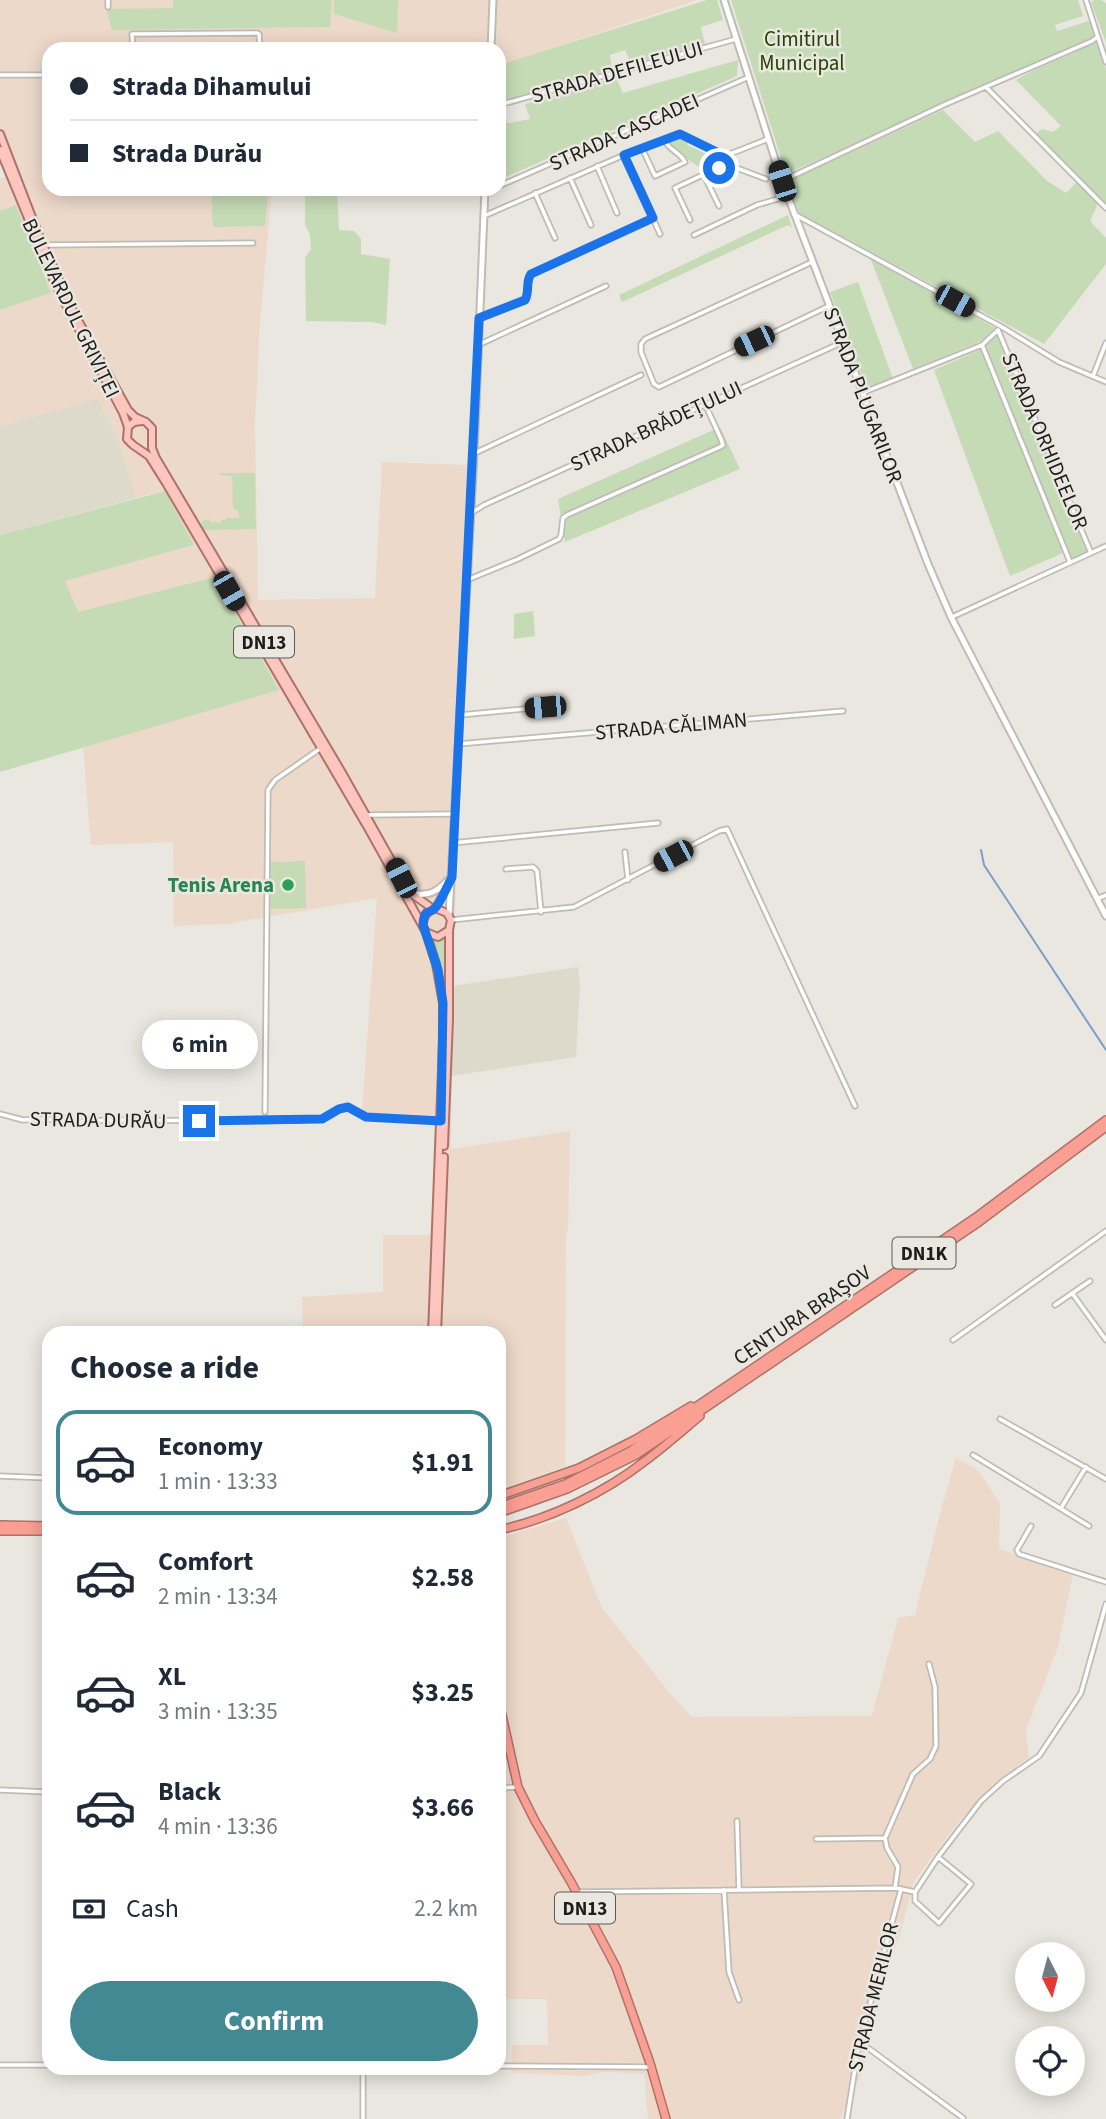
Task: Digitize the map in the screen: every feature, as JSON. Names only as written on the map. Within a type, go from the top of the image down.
[{"type":"highway","name":"CENTURA BRAȘOV","points":[[506,1510],[587,1480],[636,1455],[975,1218],[1106,1120]]},
{"type":"highway","name":"CENTURA BRAȘOV","points":[[739,1383],[979,1222],[1106,1127]]},
{"type":"highway","points":[[506,1494],[579,1468],[739,1383]]},
{"type":"highway","points":[[506,1528],[579,1501],[621,1478],[646,1461],[739,1383]]},
{"type":"highway","name":"CENTURA BRAȘOV","points":[[506,1505],[536,1498]]},
{"type":"highway","points":[[0,1525],[42,1526]]},
{"type":"highway","points":[[0,1531],[42,1531]]},
{"type":"highway","name":"DN13","points":[[506,1733],[518,1787],[616,1967],[652,2067],[666,2119]]},
{"type":"main road","name":"BULEVARDUL GRIVIȚEI","points":[[0,135],[43,244],[75,315],[131,414],[142,421]]},
{"type":"main road","name":"BULEVARDUL GRIVIȚEI","points":[[0,150],[55,286],[128,427]]},
{"type":"main road","points":[[137,447],[147,445],[152,440],[152,428],[142,421],[134,422],[128,427],[127,439],[137,447],[149,456],[159,471],[405,890]]},
{"type":"main road","name":"DN13","points":[[152,440],[154,454],[367,816],[425,931],[438,970],[443,1003],[432,1326]]},
{"type":"main road","name":"DN13","points":[[405,890],[433,909],[443,910],[450,918]]},
{"type":"main road","points":[[433,909],[424,916],[425,931],[438,937],[449,930]]},
{"type":"main road","points":[[437,1326],[449,1019],[450,918]]},
{"type":"street","points":[[108,0],[108,7]]},
{"type":"street","points":[[491,42],[493,0]]},
{"type":"street","name":"STRADA PLUGARILOR","points":[[724,0],[782,181],[918,541],[951,617],[1106,916]]},
{"type":"street","points":[[1086,0],[1106,62]]},
{"type":"street","points":[[133,42],[132,34],[257,33],[260,42]]},
{"type":"street","points":[[782,181],[1097,37]]},
{"type":"street","name":"STRADA DEFILEULUI","points":[[506,104],[736,38]]},
{"type":"street","points":[[0,75],[42,75]]},
{"type":"street","name":"STRADA CASCADEI","points":[[506,183],[748,78]]},
{"type":"street","points":[[986,88],[1106,208]]},
{"type":"street","points":[[484,216],[597,166],[680,134],[725,156],[768,139]]},
{"type":"street","points":[[642,148],[654,176],[685,162],[667,146],[664,139]]},
{"type":"street","points":[[624,155],[660,234]]},
{"type":"street","points":[[725,156],[726,164]]},
{"type":"street","points":[[690,219],[675,188],[726,164],[766,179]]},
{"type":"street","points":[[597,166],[617,213]]},
{"type":"street","points":[[704,175],[719,206]]},
{"type":"street","points":[[570,178],[592,225]]},
{"type":"street","points":[[535,193],[555,238]]},
{"type":"street","points":[[487,196],[453,814],[450,918],[563,910],[582,904],[727,829],[856,1106]]},
{"type":"street","points":[[694,235],[757,205],[788,197]]},
{"type":"street","points":[[794,214],[1059,362],[1106,382]]},
{"type":"street","points":[[479,318],[525,300],[531,274],[653,218]]},
{"type":"street","points":[[43,244],[253,243]]},
{"type":"street","points":[[812,262],[645,339],[640,352],[654,384],[659,387],[829,306]]},
{"type":"street","points":[[478,345],[606,286]]},
{"type":"street","points":[[862,393],[982,345],[1000,328]]},
{"type":"street","name":"STRADA ORHIDEELOR","points":[[1000,328],[1091,553]]},
{"type":"street","name":"STRADA BRĂDEȚULUI","points":[[471,513],[843,342]]},
{"type":"street","points":[[1093,376],[1106,343]]},
{"type":"street","points":[[982,345],[1070,562]]},
{"type":"street","points":[[474,454],[641,376]]},
{"type":"street","points":[[467,580],[559,539],[563,518],[567,515],[723,445],[705,404]]},
{"type":"street","points":[[951,617],[1106,546]]},
{"type":"street","points":[[459,715],[545,707]]},
{"type":"street","name":"STRADA CĂLIMAN","points":[[457,744],[843,711]]},
{"type":"street","points":[[265,1112],[268,790],[275,780],[321,748]]},
{"type":"street","points":[[367,816],[453,814]]},
{"type":"street","points":[[452,843],[658,823]]},
{"type":"street","points":[[625,852],[628,880]]},
{"type":"street","points":[[506,869],[533,867],[537,871],[541,912]]},
{"type":"street","points":[[405,890],[423,895],[433,893],[452,877]]},
{"type":"street","points":[[433,909],[452,877]]},
{"type":"street","points":[[1097,899],[1106,895]]},
{"type":"street","name":"STRADA DURĂU","points":[[0,1114],[23,1120],[73,1122],[265,1121],[322,1119],[348,1107],[366,1117],[441,1121]]},
{"type":"street","points":[[953,1339],[1106,1231]]},
{"type":"street","points":[[1055,1305],[1090,1281]]},
{"type":"street","points":[[1072,1293],[1106,1340]]},
{"type":"street","points":[[1000,1419],[1106,1479]]},
{"type":"street","points":[[973,1455],[1089,1526]]},
{"type":"street","points":[[1061,1508],[1086,1467]]},
{"type":"street","points":[[0,1476],[42,1478]]},
{"type":"street","points":[[1031,1526],[1017,1550],[1019,1554],[1106,1583]]},
{"type":"street","points":[[576,1892],[895,1888],[915,1892],[981,1801],[1003,1780],[1042,1752],[1083,1689],[1106,1604]]},
{"type":"street","points":[[895,1888],[898,1867],[887,1848],[885,1838],[913,1774],[930,1759],[936,1746],[935,1687],[929,1664]]},
{"type":"street","points":[[506,1788],[518,1787]]},
{"type":"street","points":[[0,1790],[42,1792]]},
{"type":"street","points":[[737,1821],[739,1890]]},
{"type":"street","points":[[816,1839],[885,1838]]},
{"type":"street","name":"STRADA MERILOR","points":[[915,1892],[915,1901],[939,1923],[971,1884],[938,1857]]},
{"type":"street","name":"STRADA MERILOR","points":[[847,2119],[860,2042],[901,1889]]},
{"type":"street","points":[[724,1890],[729,1972],[738,2000]]},
{"type":"street","points":[[860,2042],[963,2118]]},
{"type":"street","points":[[0,2065],[42,2065]]},
{"type":"street","points":[[506,2066],[652,2067]]},
{"type":"street","points":[[363,2075],[363,2119]]},
{"type":"shaded area","points":[[0,0],[697,0],[506,64],[506,42],[42,42],[42,196],[271,196],[260,323],[255,423],[258,600],[375,598],[382,462],[467,465],[451,1149],[570,1131],[566,1237],[565,1466],[506,1488],[506,1326],[303,1326],[302,1297],[383,1292],[383,1235],[433,1235],[437,1122],[362,1113],[377,898],[226,924],[174,926],[173,842],[91,845],[83,747],[128,734],[83,611],[78,613],[64,581],[194,545],[165,491],[136,498],[118,439],[98,399],[0,426],[0,310],[51,293],[16,205],[0,211],[0,179],[5,177],[0,161]]},
{"type":"shaded area","points":[[98,398],[118,439],[136,498],[0,535],[0,426]]},
{"type":"shaded area","points":[[578,967],[580,984],[576,1057],[451,1076],[453,986]]},
{"type":"shaded area","points":[[956,1458],[979,1471],[1000,1504],[999,1549],[1073,1574],[1058,1647],[1026,1730],[1029,1757],[996,1783],[960,1820],[914,1881],[900,1935],[868,2020],[862,2072],[840,2119],[648,2119],[644,2074],[604,2072],[585,2076],[511,2073],[512,2045],[548,2045],[547,1999],[506,1999],[506,1536],[566,1518],[602,1608],[692,1717],[872,1716],[898,1618],[915,1615]]},
{"type":"green space","points":[[173,0],[332,0],[330,27],[112,30],[106,9],[173,8]]},
{"type":"green space","points":[[334,0],[398,0],[397,33],[334,14]]},
{"type":"green space","points":[[707,0],[717,0],[723,20],[701,27],[705,44],[632,65],[625,50],[610,55],[612,70],[506,100],[506,63]]},
{"type":"green space","name":"Cimitirul Municipal","points":[[731,0],[1078,0],[1083,16],[1055,25],[1057,31],[1089,21],[1095,36],[786,174]]},
{"type":"green space","points":[[1094,0],[1106,3],[1106,42],[1091,3]]},
{"type":"green space","points":[[1096,42],[1106,69],[1106,208],[1096,200],[1097,206],[1090,221],[1106,238],[1106,264],[1044,344],[800,214],[787,182],[943,110],[975,142],[998,131],[1047,181],[1066,193],[1078,181],[1035,134],[1042,129],[1053,132],[1061,126],[1016,80]]},
{"type":"green space","points":[[738,60],[737,76],[506,177],[506,124],[530,119],[525,104],[616,77],[623,93]]},
{"type":"green space","points":[[679,136],[689,141],[687,145],[717,159],[721,156],[722,161],[715,169],[705,171],[668,146],[666,141]]},
{"type":"green space","points":[[211,196],[267,196],[265,226],[213,227]]},
{"type":"green space","points":[[305,196],[337,196],[339,230],[354,231],[361,239],[361,254],[390,259],[386,325],[372,322],[306,321],[305,258],[311,249],[310,235],[305,224]]},
{"type":"green space","points":[[16,205],[51,293],[0,310],[0,211]]},
{"type":"green space","points":[[788,215],[792,228],[788,225],[622,302],[619,295]]},
{"type":"green space","points":[[870,257],[995,328],[981,341],[913,369]]},
{"type":"green space","points":[[858,282],[893,379],[866,388],[830,292]]},
{"type":"green space","points":[[997,333],[1088,552],[1071,559],[1063,553],[1010,576],[934,370],[982,349]]},
{"type":"green space","points":[[720,427],[740,469],[565,542],[558,499]]},
{"type":"green space","points":[[219,473],[255,473],[256,529],[201,528],[202,521],[209,519],[210,522],[221,523],[226,518],[240,518],[238,511],[233,508],[232,476]]},
{"type":"green space","points":[[165,491],[194,545],[65,581],[78,612],[215,577],[279,690],[0,772],[0,535]]},
{"type":"green space","points":[[533,611],[535,636],[514,639],[514,614]]},
{"type":"green space","name":"Tenis Arena","points":[[305,861],[306,908],[271,909],[270,862]]},
{"type":"green space","points":[[447,934],[446,989],[432,939],[440,939]]},
{"type":"waterway","points":[[981,850],[984,865],[1106,1050]]},
{"type":"place","name":"Tenis Arena","points":[[288,885]]},
{"type":"route","points":[[199,1121],[322,1119],[331,1112],[348,1107],[366,1117],[441,1121],[443,1003],[438,970],[423,920],[427,912],[435,908],[452,877],[479,318],[525,300],[531,274],[653,218],[624,155],[680,134],[725,156],[726,164],[719,168]]}]
